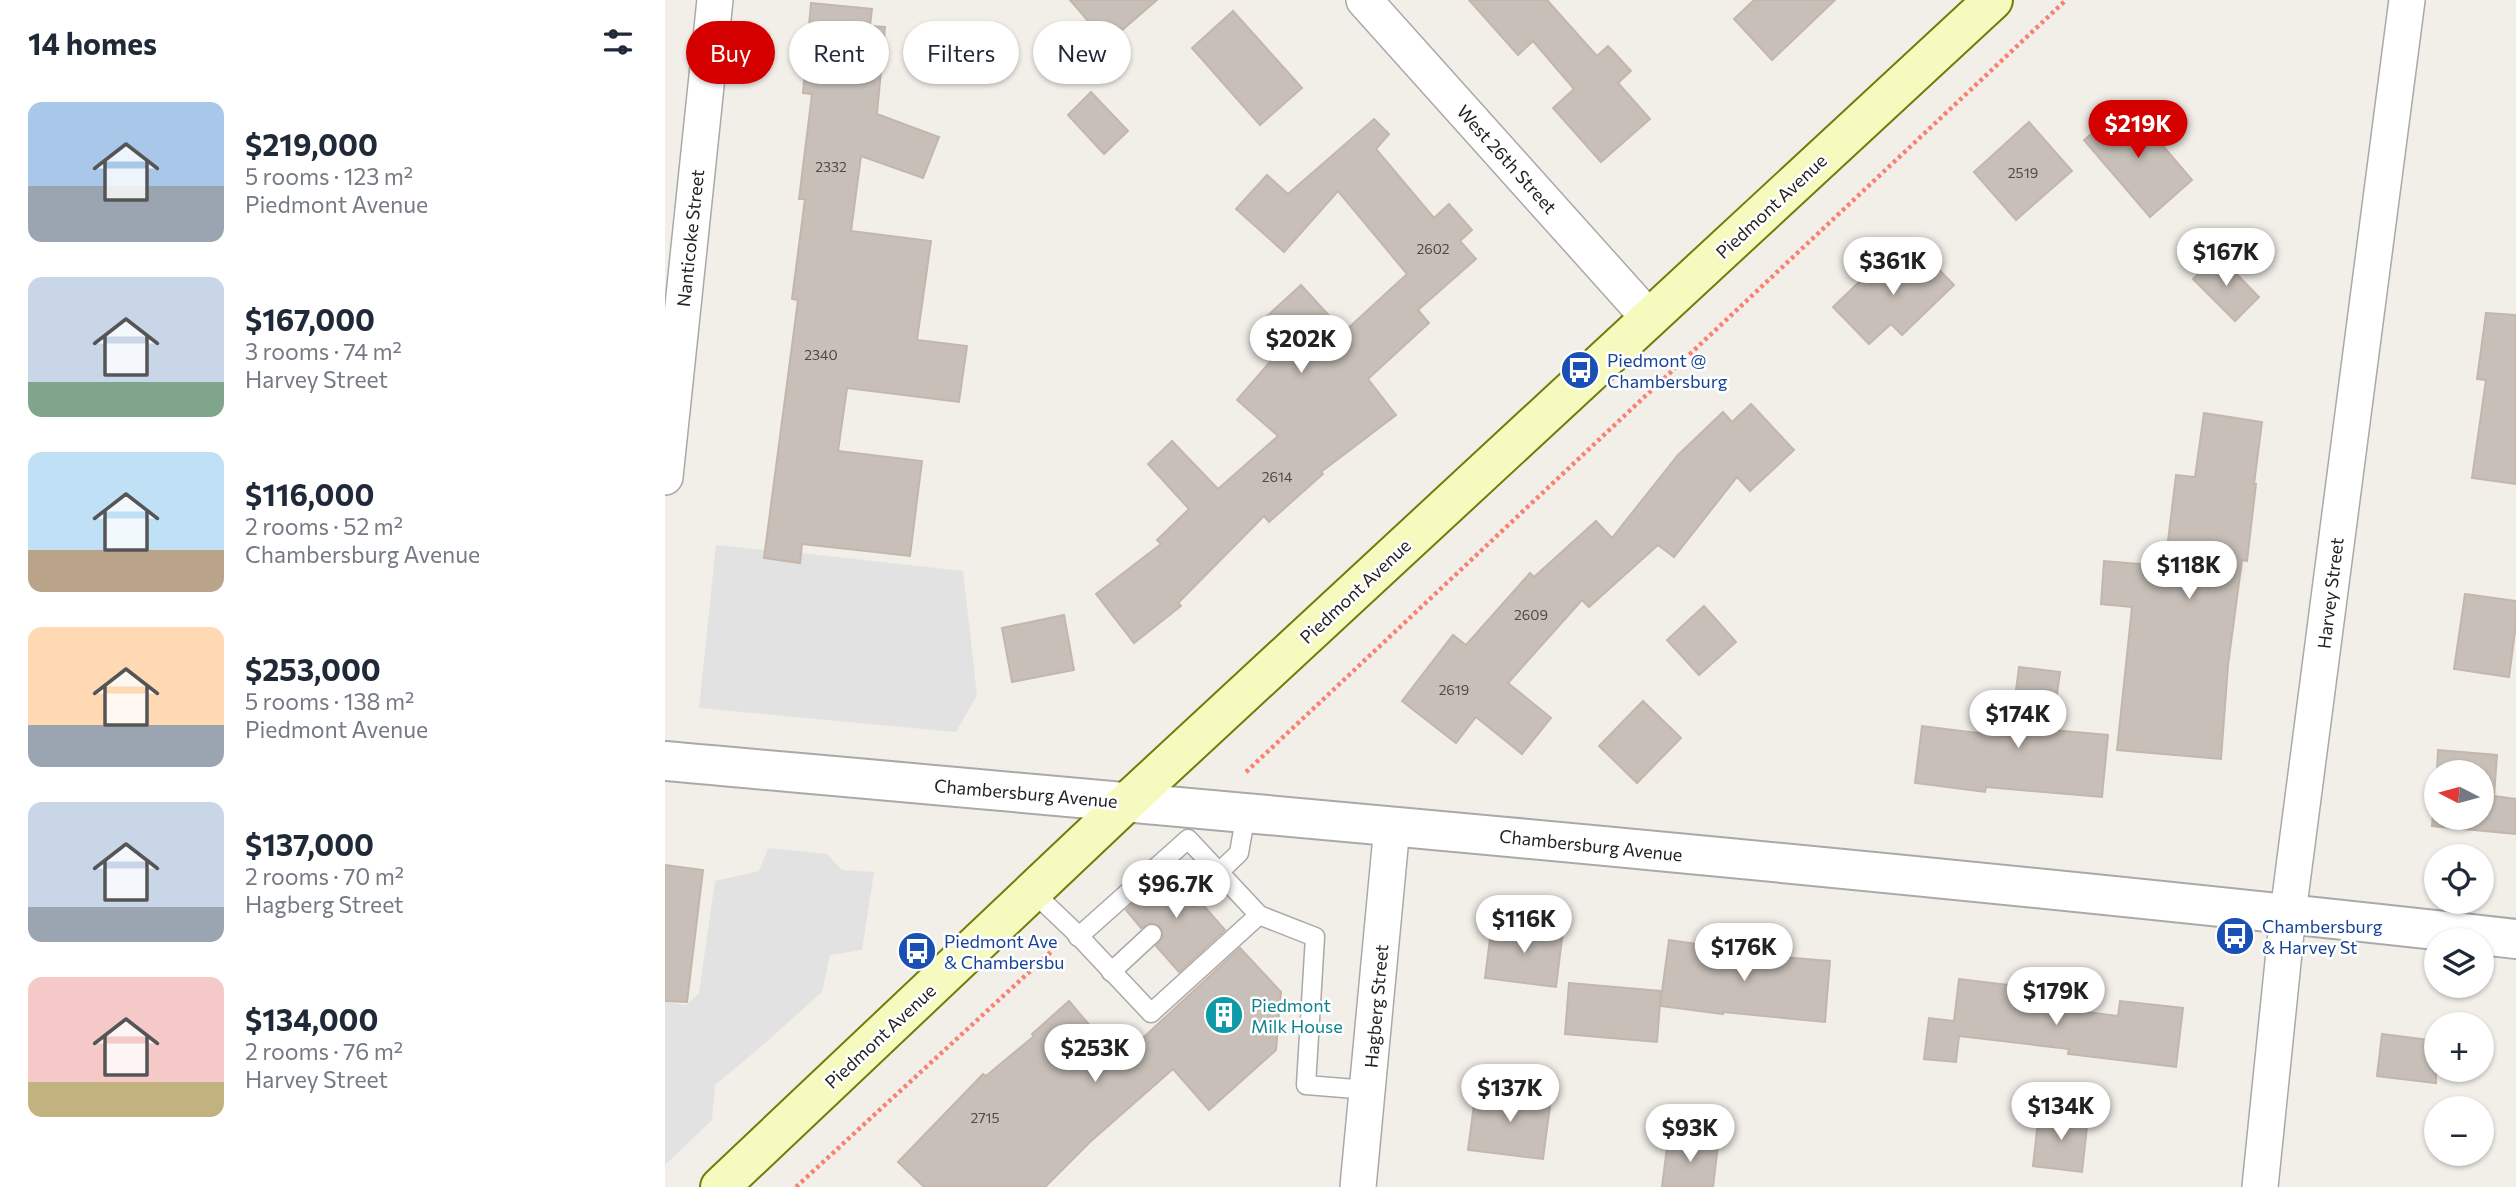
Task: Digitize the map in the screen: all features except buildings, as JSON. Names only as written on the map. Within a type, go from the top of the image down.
[{"type":"main road","name":"Piedmont Avenue","points":[[720,1187],[1127,802],[1993,0]]},
{"type":"street","name":"Nanticoke Street","points":[[665,477],[715,0]]},
{"type":"street","name":"West 26th Street","points":[[1364,0],[1650,318]]},
{"type":"street","name":"Harvey Street","points":[[2260,1187],[2288,913],[2407,0]]},
{"type":"street","name":"Chambersburg Avenue","points":[[665,761],[1392,826],[2288,913],[2516,939]]},
{"type":"street","name":"Hagberg Street","points":[[1358,1187],[1392,826]]},
{"type":"lane","points":[[1194,896],[1240,853],[1246,813]]},
{"type":"lane","points":[[1076,934],[1188,839],[1259,915],[1315,937],[1306,1085],[1368,1090]]},
{"type":"lane","points":[[1033,892],[1151,1013],[1259,915]]},
{"type":"lane","points":[[1111,972],[1152,934]]},
{"type":"path","points":[[1206,809],[2066,0]]},
{"type":"path","points":[[796,1187],[1076,934]]},
{"type":"shaded area","points":[[716,545],[765,550],[764,558],[800,563],[801,553],[963,571],[977,695],[956,732],[699,708]]},
{"type":"shaded area","points":[[768,848],[827,854],[842,870],[874,872],[862,950],[830,955],[822,992],[715,1085],[712,1120],[665,1165],[665,1002],[686,1005],[699,993],[715,881],[759,871]]},
{"type":"place","name":"Piedmont @ Chambersburg","points":[[1580,370]]},
{"type":"place","name":"Chambersburg & Harvey St","points":[[2235,936]]},
{"type":"place","name":"Piedmont Ave & Chambersbu","points":[[917,951]]},
{"type":"place","name":"Piedmont Milk House","points":[[1224,1015]]}]
